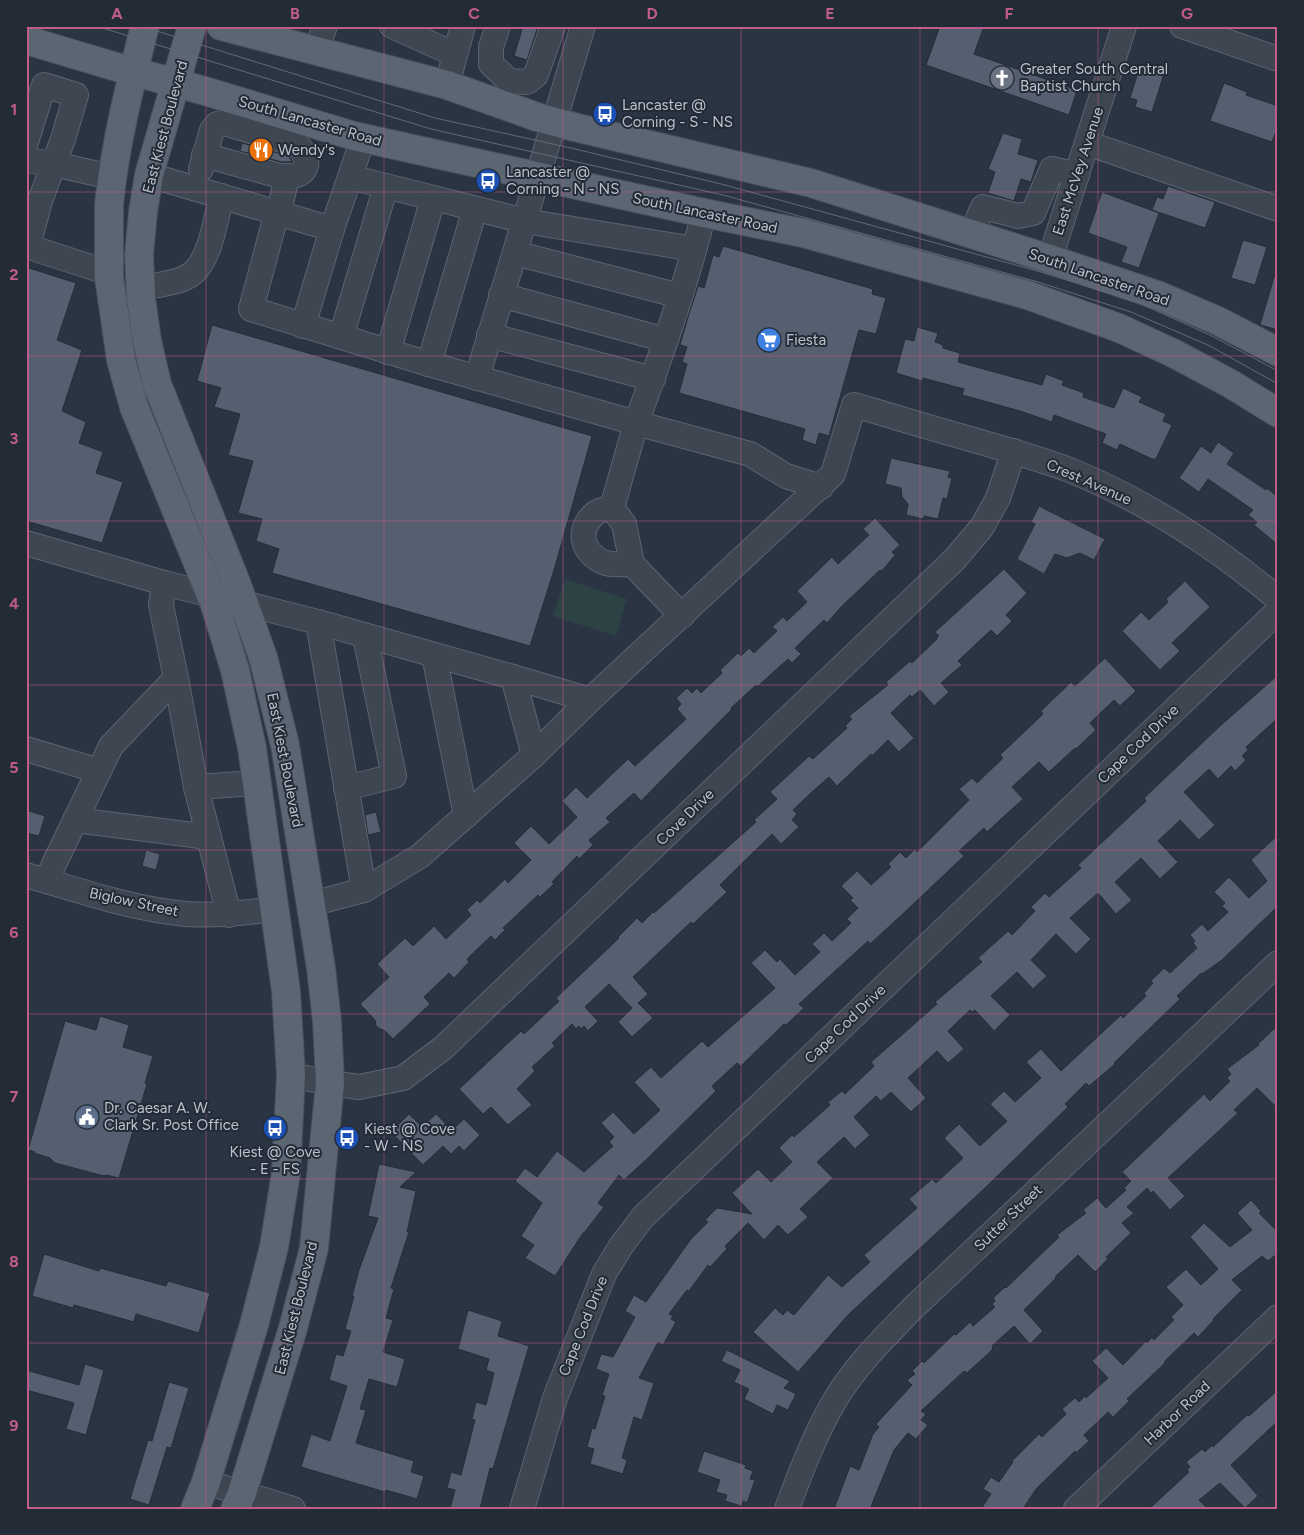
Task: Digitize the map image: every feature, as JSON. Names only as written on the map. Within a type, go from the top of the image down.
[{"type":"main road","name":"East Kiest Boulevard","points":[[145,26],[112,177],[109,205],[109,277],[121,360],[134,407],[215,605],[235,670],[252,748],[286,991],[292,1076],[286,1173],[274,1247],[254,1325],[206,1482],[195,1509]]},
{"type":"main road","name":"East Kiest Boulevard","points":[[192,26],[149,175],[143,212],[140,255],[141,298],[147,341],[157,384],[237,585],[263,657],[284,744],[321,968],[330,1084],[314,1248],[293,1328],[239,1501]]},
{"type":"main road","name":"South Lancaster Road","points":[[221,26],[321,39],[554,122],[811,183],[1160,296],[1218,321],[1278,352]]},
{"type":"main road","name":"South Lancaster Road","points":[[26,40],[363,138],[803,234],[1027,295],[1119,328],[1175,354],[1231,384],[1278,413]]},
{"type":"main road","points":[[274,909],[311,904]]},
{"type":"street","points":[[392,26],[454,54]]},
{"type":"street","points":[[447,85],[463,26]]},
{"type":"street","points":[[498,26],[492,48],[491,64],[509,81],[527,82],[536,75],[552,26]]},
{"type":"street","points":[[477,378],[583,26]]},
{"type":"street","name":"East McVey Avenue","points":[[1050,259],[1124,26]]},
{"type":"street","points":[[1182,26],[1278,59]]},
{"type":"street","points":[[26,142],[44,85],[76,95],[27,246],[97,269]]},
{"type":"street","points":[[198,188],[204,155],[212,130],[217,124],[224,123],[296,144],[303,150],[306,164],[301,173],[293,176],[280,176],[204,155]]},
{"type":"street","points":[[303,326],[332,229],[363,138]]},
{"type":"street","points":[[1087,144],[1278,209]]},
{"type":"street","points":[[26,160],[54,164],[112,177]]},
{"type":"street","points":[[1006,245],[1052,169],[1077,175]]},
{"type":"street","points":[[149,175],[332,229]]},
{"type":"street","points":[[280,176],[286,185],[276,212],[251,309],[477,378],[750,454],[786,476],[821,488],[752,549],[590,700],[534,755],[420,856],[364,890],[311,904]]},
{"type":"street","points":[[350,177],[525,221],[694,249]]},
{"type":"street","points":[[341,337],[386,186]]},
{"type":"street","points":[[159,284],[177,282],[195,271],[206,251],[222,196]]},
{"type":"street","points":[[388,352],[433,199]]},
{"type":"street","points":[[971,234],[983,208],[1026,214],[1061,224]]},
{"type":"street","points":[[429,364],[475,209]]},
{"type":"street","points":[[612,508],[636,423],[666,340],[704,213]]},
{"type":"street","points":[[515,253],[680,296]]},
{"type":"street","points":[[502,295],[666,340]]},
{"type":"street","points":[[489,335],[653,379]]},
{"type":"street","name":"Crest Avenue","points":[[821,488],[833,474],[854,405],[1014,451],[1072,472],[1121,494],[1164,517],[1212,547],[1278,599]]},
{"type":"street","name":"Cove Drive","points":[[292,1076],[330,1084],[359,1087],[403,1078],[443,1048],[954,560],[982,527],[998,498],[1014,451]]},
{"type":"street","points":[[612,508],[597,512],[586,525],[583,537],[586,548],[601,561],[610,564],[632,564]]},
{"type":"street","points":[[612,508],[624,524],[632,564],[682,616]]},
{"type":"street","points":[[26,543],[164,583],[318,622],[590,700]]},
{"type":"street","points":[[164,583],[161,605],[196,787],[229,915]]},
{"type":"street","name":"Cape Cod Drive","points":[[522,1509],[555,1398],[604,1274],[621,1246],[643,1218],[1278,611]]},
{"type":"street","points":[[318,622],[364,890]]},
{"type":"street","points":[[346,788],[394,776],[365,636]]},
{"type":"street","points":[[434,655],[466,816]]},
{"type":"street","points":[[513,677],[534,755]]},
{"type":"street","points":[[37,878],[75,820],[111,746],[176,678]]},
{"type":"street","points":[[26,749],[99,771]]},
{"type":"street","points":[[196,787],[256,783]]},
{"type":"street","points":[[75,820],[209,837]]},
{"type":"street","name":"Biglow Street","points":[[37,878],[134,906],[186,914],[229,915],[274,909]]},
{"type":"street","name":"Sutter Street","points":[[787,1509],[805,1460],[835,1400],[868,1354],[913,1308],[1278,963]]},
{"type":"street","name":"Harbor Road","points":[[1076,1509],[1278,1317]]},
{"type":"street","points":[[206,1482],[239,1501],[294,1509]]},
{"type":"green space","points":[[565,579],[627,599],[616,636],[553,616]]},
{"type":"building","points":[[523,26],[538,26],[527,60],[514,56]]},
{"type":"building","name":"Greater South Central Baptist Church","points":[[940,26],[984,26],[974,54],[1077,90],[1069,115],[926,65]]},
{"type":"building","points":[[1140,66],[1164,74],[1152,112],[1135,107],[1137,100],[1130,98]]},
{"type":"building","points":[[1224,83],[1247,92],[1246,95],[1278,106],[1278,126],[1272,142],[1210,121]]},
{"type":"building","points":[[1003,133],[1022,139],[1018,154],[1038,160],[1031,182],[1021,179],[1014,201],[988,193],[995,172],[988,169]]},
{"type":"building","points":[[242,143],[289,156],[292,162],[282,162],[240,151]]},
{"type":"building","points":[[1168,186],[1215,202],[1205,228],[1152,210],[1157,197],[1163,199]]},
{"type":"building","points":[[1102,192],[1159,213],[1139,268],[1121,262],[1127,247],[1088,233]]},
{"type":"building","points":[[1243,240],[1267,247],[1255,285],[1231,278]]},
{"type":"building","name":"Fiesta","points":[[723,246],[873,289],[872,294],[886,298],[876,334],[859,330],[829,436],[819,433],[816,445],[802,440],[805,429],[679,393],[687,364],[682,362],[687,347],[680,345],[688,317],[698,286],[704,288],[713,255],[719,257]]},
{"type":"building","points":[[26,267],[76,283],[57,340],[82,350],[62,411],[86,422],[79,443],[103,452],[96,473],[123,482],[102,543],[26,521]]},
{"type":"building","points":[[1274,277],[1278,277],[1278,330],[1260,325]]},
{"type":"building","points":[[212,325],[592,436],[530,646],[272,573],[279,549],[256,541],[262,519],[238,513],[253,461],[228,455],[240,414],[214,407],[221,388],[197,381]]},
{"type":"building","points":[[917,327],[938,333],[935,342],[943,345],[943,348],[960,353],[958,362],[1042,385],[1046,374],[1064,381],[1062,385],[1084,393],[1083,397],[1114,408],[1123,388],[1142,397],[1139,402],[1166,414],[1163,421],[1172,425],[1156,459],[1152,459],[1120,444],[1117,450],[1102,443],[1106,434],[1054,415],[1052,422],[962,395],[964,389],[923,378],[922,381],[896,373],[905,339],[914,341]]},
{"type":"building","points":[[1218,442],[1234,453],[1227,464],[1266,490],[1267,488],[1278,497],[1278,545],[1254,525],[1257,522],[1248,515],[1253,510],[1208,479],[1199,492],[1179,478],[1201,446],[1211,453]]},
{"type":"building","points":[[891,458],[950,471],[948,477],[952,478],[947,499],[943,498],[938,519],[924,516],[923,519],[906,515],[908,504],[902,497],[901,488],[885,484]]},
{"type":"building","points":[[1039,506],[1105,539],[1094,560],[1080,553],[1067,558],[1055,554],[1044,574],[1017,559],[1035,524],[1031,522]]},
{"type":"building","points":[[875,518],[900,545],[892,552],[895,555],[882,571],[880,570],[827,623],[824,620],[795,648],[801,654],[792,663],[788,659],[758,686],[756,685],[731,708],[641,801],[634,793],[606,818],[610,822],[589,840],[593,845],[579,859],[577,856],[552,882],[554,884],[540,897],[538,895],[503,928],[505,930],[495,940],[491,936],[467,959],[469,962],[454,978],[449,973],[424,997],[430,1004],[393,1039],[384,1030],[376,1026],[375,1020],[360,1004],[389,977],[377,964],[405,938],[413,946],[434,926],[446,939],[471,915],[467,910],[477,900],[480,903],[505,879],[508,883],[531,860],[514,843],[531,826],[549,844],[577,817],[562,801],[576,787],[587,798],[628,759],[635,766],[686,719],[677,709],[681,704],[676,698],[687,688],[692,693],[697,688],[701,693],[722,673],[720,670],[738,653],[741,656],[749,648],[754,653],[777,631],[772,627],[783,617],[787,621],[807,602],[797,591],[832,557],[838,564],[869,535],[863,529]]},
{"type":"building","points":[[1004,569],[1027,593],[1006,615],[1012,621],[997,636],[991,630],[958,661],[962,665],[941,683],[949,692],[934,706],[920,690],[912,697],[910,695],[891,713],[914,738],[899,752],[888,740],[837,786],[829,777],[793,810],[797,814],[792,820],[799,827],[781,844],[772,834],[720,885],[727,892],[693,924],[691,922],[633,977],[648,994],[638,1003],[653,1018],[632,1037],[618,1022],[632,1008],[609,984],[585,1007],[598,1021],[588,1031],[584,1026],[581,1029],[579,1026],[576,1029],[572,1024],[552,1043],[555,1046],[532,1067],[535,1071],[517,1089],[532,1105],[508,1125],[491,1107],[483,1114],[459,1089],[521,1031],[524,1034],[559,1001],[556,998],[619,938],[637,918],[642,923],[756,822],[754,820],[777,799],[770,792],[809,756],[813,759],[847,728],[845,726],[852,719],[849,716],[888,685],[886,682],[910,661],[912,663],[937,639],[939,636],[935,632]]},
{"type":"building","points":[[1185,581],[1210,607],[1172,643],[1180,651],[1160,670],[1122,631],[1141,612],[1149,620],[1168,602],[1166,599]]},
{"type":"building","points":[[1105,658],[1136,691],[1120,706],[1114,700],[1090,723],[1096,730],[1049,772],[1039,762],[1012,787],[1023,799],[987,832],[984,828],[959,851],[964,856],[870,944],[868,941],[799,1004],[804,1008],[786,1025],[784,1024],[741,1066],[737,1063],[712,1086],[716,1091],[649,1157],[624,1180],[619,1175],[598,1203],[604,1207],[583,1233],[555,1276],[525,1258],[534,1245],[521,1236],[542,1203],[515,1181],[525,1168],[537,1177],[557,1151],[584,1172],[613,1146],[609,1142],[614,1137],[601,1123],[613,1112],[634,1134],[660,1110],[634,1082],[651,1067],[661,1078],[702,1041],[708,1047],[775,988],[751,963],[765,950],[777,962],[780,959],[795,975],[820,952],[812,944],[824,933],[832,941],[851,923],[847,919],[858,908],[850,900],[853,898],[841,886],[857,871],[871,885],[891,867],[888,864],[900,852],[906,858],[915,849],[917,852],[969,800],[959,789],[972,778],[977,783],[1003,758],[1000,755],[1043,714],[1041,711],[1071,682],[1075,686]]},
{"type":"building","points":[[1278,675],[1278,718],[1246,747],[1248,750],[1242,756],[1246,760],[1235,771],[1231,766],[1218,779],[1209,769],[1184,792],[1215,825],[1199,840],[1180,820],[1158,841],[1178,862],[1160,879],[1141,858],[1115,882],[1132,900],[1116,914],[1098,893],[1070,918],[1091,939],[1076,954],[1056,934],[1031,960],[1047,976],[1033,989],[1017,972],[991,996],[1010,1015],[994,1031],[975,1010],[972,1012],[970,1010],[948,1031],[964,1049],[948,1063],[937,1051],[908,1078],[926,1098],[911,1112],[891,1092],[881,1101],[876,1096],[854,1117],[870,1135],[855,1149],[844,1137],[817,1162],[833,1178],[800,1209],[808,1217],[788,1235],[778,1225],[764,1240],[748,1223],[725,1246],[727,1249],[710,1267],[708,1265],[669,1314],[673,1316],[671,1319],[676,1322],[663,1345],[658,1342],[639,1378],[654,1383],[642,1420],[634,1417],[622,1458],[627,1460],[623,1474],[590,1464],[594,1449],[587,1447],[592,1428],[595,1429],[605,1396],[602,1395],[609,1374],[596,1369],[601,1354],[613,1357],[635,1317],[625,1311],[634,1295],[646,1302],[691,1239],[708,1222],[705,1220],[717,1208],[752,1214],[732,1193],[758,1169],[771,1182],[792,1162],[779,1148],[792,1135],[794,1137],[830,1105],[828,1102],[842,1091],[845,1094],[874,1066],[871,1062],[937,1004],[935,1002],[982,962],[978,958],[1008,931],[1012,935],[1035,911],[1031,907],[1045,893],[1049,897],[1081,868],[1078,865],[1146,801],[1144,798],[1220,726]]},
{"type":"building","points":[[26,810],[45,816],[39,836],[26,833]]},
{"type":"building","points":[[376,812],[381,832],[368,835],[365,815]]},
{"type":"building","points":[[1278,835],[1278,906],[1222,960],[1201,973],[1177,996],[1180,999],[1115,1064],[1089,1086],[1086,1083],[1065,1104],[1068,1107],[985,1188],[848,1315],[798,1372],[753,1332],[775,1308],[783,1315],[787,1310],[794,1315],[828,1275],[842,1287],[870,1262],[864,1255],[917,1208],[909,1199],[932,1179],[936,1183],[963,1158],[944,1138],[959,1124],[980,1146],[1007,1121],[990,1104],[1004,1091],[1015,1102],[1041,1078],[1026,1062],[1041,1049],[1061,1071],[1121,1015],[1123,1018],[1146,996],[1144,993],[1153,983],[1151,981],[1164,968],[1170,973],[1197,948],[1193,943],[1195,941],[1190,935],[1202,924],[1208,931],[1228,912],[1222,906],[1225,903],[1214,892],[1229,877],[1249,898],[1267,881],[1251,860]]},
{"type":"building","points":[[146,850],[160,854],[156,870],[142,866]]},
{"type":"building","name":"Dr. Caesar A. W. Clark Sr. Post Office","points":[[100,1016],[129,1025],[123,1047],[153,1056],[145,1083],[147,1084],[119,1178],[55,1163],[50,1158],[28,1150],[65,1021],[96,1030]]},
{"type":"building","points":[[1278,1025],[1278,1109],[1257,1088],[1234,1110],[1238,1113],[1168,1178],[1185,1196],[1170,1210],[1153,1191],[1151,1193],[1147,1188],[1127,1207],[1134,1213],[1122,1223],[1131,1233],[1106,1257],[1108,1259],[1095,1272],[1078,1255],[1024,1310],[1043,1331],[1030,1344],[1014,1326],[967,1373],[964,1371],[921,1411],[926,1414],[921,1420],[928,1425],[916,1439],[908,1433],[894,1450],[870,1509],[834,1509],[850,1466],[859,1470],[873,1434],[879,1427],[876,1424],[912,1385],[907,1380],[915,1374],[912,1371],[922,1361],[924,1363],[954,1334],[956,1335],[970,1322],[973,1326],[995,1307],[992,1304],[995,1301],[993,1298],[1059,1237],[1057,1235],[1086,1213],[1083,1210],[1097,1198],[1106,1208],[1126,1190],[1124,1188],[1131,1181],[1122,1172],[1204,1094],[1210,1101],[1230,1081],[1227,1078],[1231,1074],[1227,1069],[1259,1045]]},
{"type":"building","points":[[409,1114],[422,1127],[436,1114],[452,1130],[464,1119],[480,1135],[464,1151],[459,1146],[451,1154],[443,1146],[423,1165],[391,1132]]},
{"type":"building","points":[[379,1164],[416,1172],[400,1187],[416,1191],[407,1232],[409,1232],[391,1288],[394,1289],[386,1318],[393,1320],[383,1352],[405,1359],[397,1387],[369,1379],[360,1409],[366,1410],[356,1443],[414,1461],[411,1472],[424,1476],[417,1499],[386,1490],[385,1492],[301,1467],[311,1434],[330,1441],[347,1386],[329,1380],[336,1354],[343,1356],[351,1331],[345,1329],[354,1296],[352,1296],[359,1270],[378,1218],[368,1216]]},
{"type":"building","points":[[1251,1200],[1261,1211],[1259,1213],[1278,1232],[1278,1253],[1268,1261],[1262,1256],[1232,1280],[1242,1290],[1198,1337],[1194,1333],[1164,1362],[1127,1399],[1129,1401],[1113,1417],[1108,1412],[1084,1435],[1089,1441],[1076,1453],[1075,1451],[1036,1489],[1023,1509],[981,1509],[991,1494],[983,1489],[991,1477],[999,1482],[1012,1461],[1039,1434],[1042,1437],[1066,1414],[1062,1409],[1075,1398],[1079,1402],[1085,1396],[1086,1398],[1108,1378],[1092,1361],[1106,1348],[1123,1365],[1146,1341],[1147,1343],[1152,1337],[1154,1340],[1174,1320],[1171,1317],[1183,1305],[1166,1287],[1186,1269],[1201,1285],[1218,1269],[1190,1237],[1204,1223],[1230,1247],[1252,1230],[1237,1213]]},
{"type":"building","points":[[44,1254],[99,1271],[100,1268],[166,1286],[168,1281],[210,1293],[199,1333],[136,1314],[134,1322],[74,1305],[73,1308],[32,1296]]},
{"type":"building","points":[[468,1310],[502,1321],[498,1336],[529,1346],[493,1469],[490,1468],[480,1509],[450,1509],[455,1490],[447,1488],[451,1472],[461,1475],[475,1420],[472,1419],[476,1402],[486,1405],[494,1373],[486,1370],[489,1359],[458,1349]]},
{"type":"building","points":[[727,1350],[790,1381],[784,1388],[796,1394],[788,1410],[777,1405],[773,1414],[744,1399],[749,1389],[734,1382],[740,1370],[721,1361]]},
{"type":"building","points":[[85,1364],[104,1370],[86,1435],[66,1429],[74,1403],[26,1390],[26,1370],[79,1385]]},
{"type":"building","points":[[169,1382],[189,1388],[171,1448],[167,1447],[149,1505],[130,1499],[148,1440],[152,1441]]},
{"type":"building","points":[[1278,1390],[1278,1421],[1231,1465],[1258,1496],[1245,1508],[1220,1483],[1199,1500],[1208,1509],[1149,1509],[1189,1472],[1187,1470],[1190,1467],[1186,1462],[1202,1449],[1205,1452],[1212,1445],[1213,1447],[1247,1415],[1249,1416]]},
{"type":"building","points":[[704,1451],[746,1465],[745,1468],[753,1471],[750,1479],[755,1480],[747,1503],[743,1501],[741,1506],[725,1501],[727,1495],[716,1492],[720,1480],[697,1472]]},
{"type":"tram line","points":[[96,26],[431,129],[723,195],[1038,282],[1131,312],[1208,345],[1278,384]]},
{"type":"tram line","points":[[141,26],[435,118],[725,185],[1041,272],[1137,302],[1212,336],[1278,371]]},
{"type":"place","name":"Greater South Central Baptist Church","points":[[1002,78]]},
{"type":"place","name":"Lancaster @ Corning - S - NS","points":[[605,114]]},
{"type":"place","name":"Wendy's","points":[[261,150]]},
{"type":"place","name":"Lancaster @ Corning - N - NS","points":[[488,181]]},
{"type":"place","name":"Fiesta","points":[[769,340]]},
{"type":"place","name":"Dr. Caesar A. W. Clark Sr. Post Office","points":[[87,1117]]},
{"type":"place","name":"Kiest @ Cove - E - FS","points":[[275,1128]]},
{"type":"place","name":"Kiest @ Cove - W - NS","points":[[347,1138]]}]
